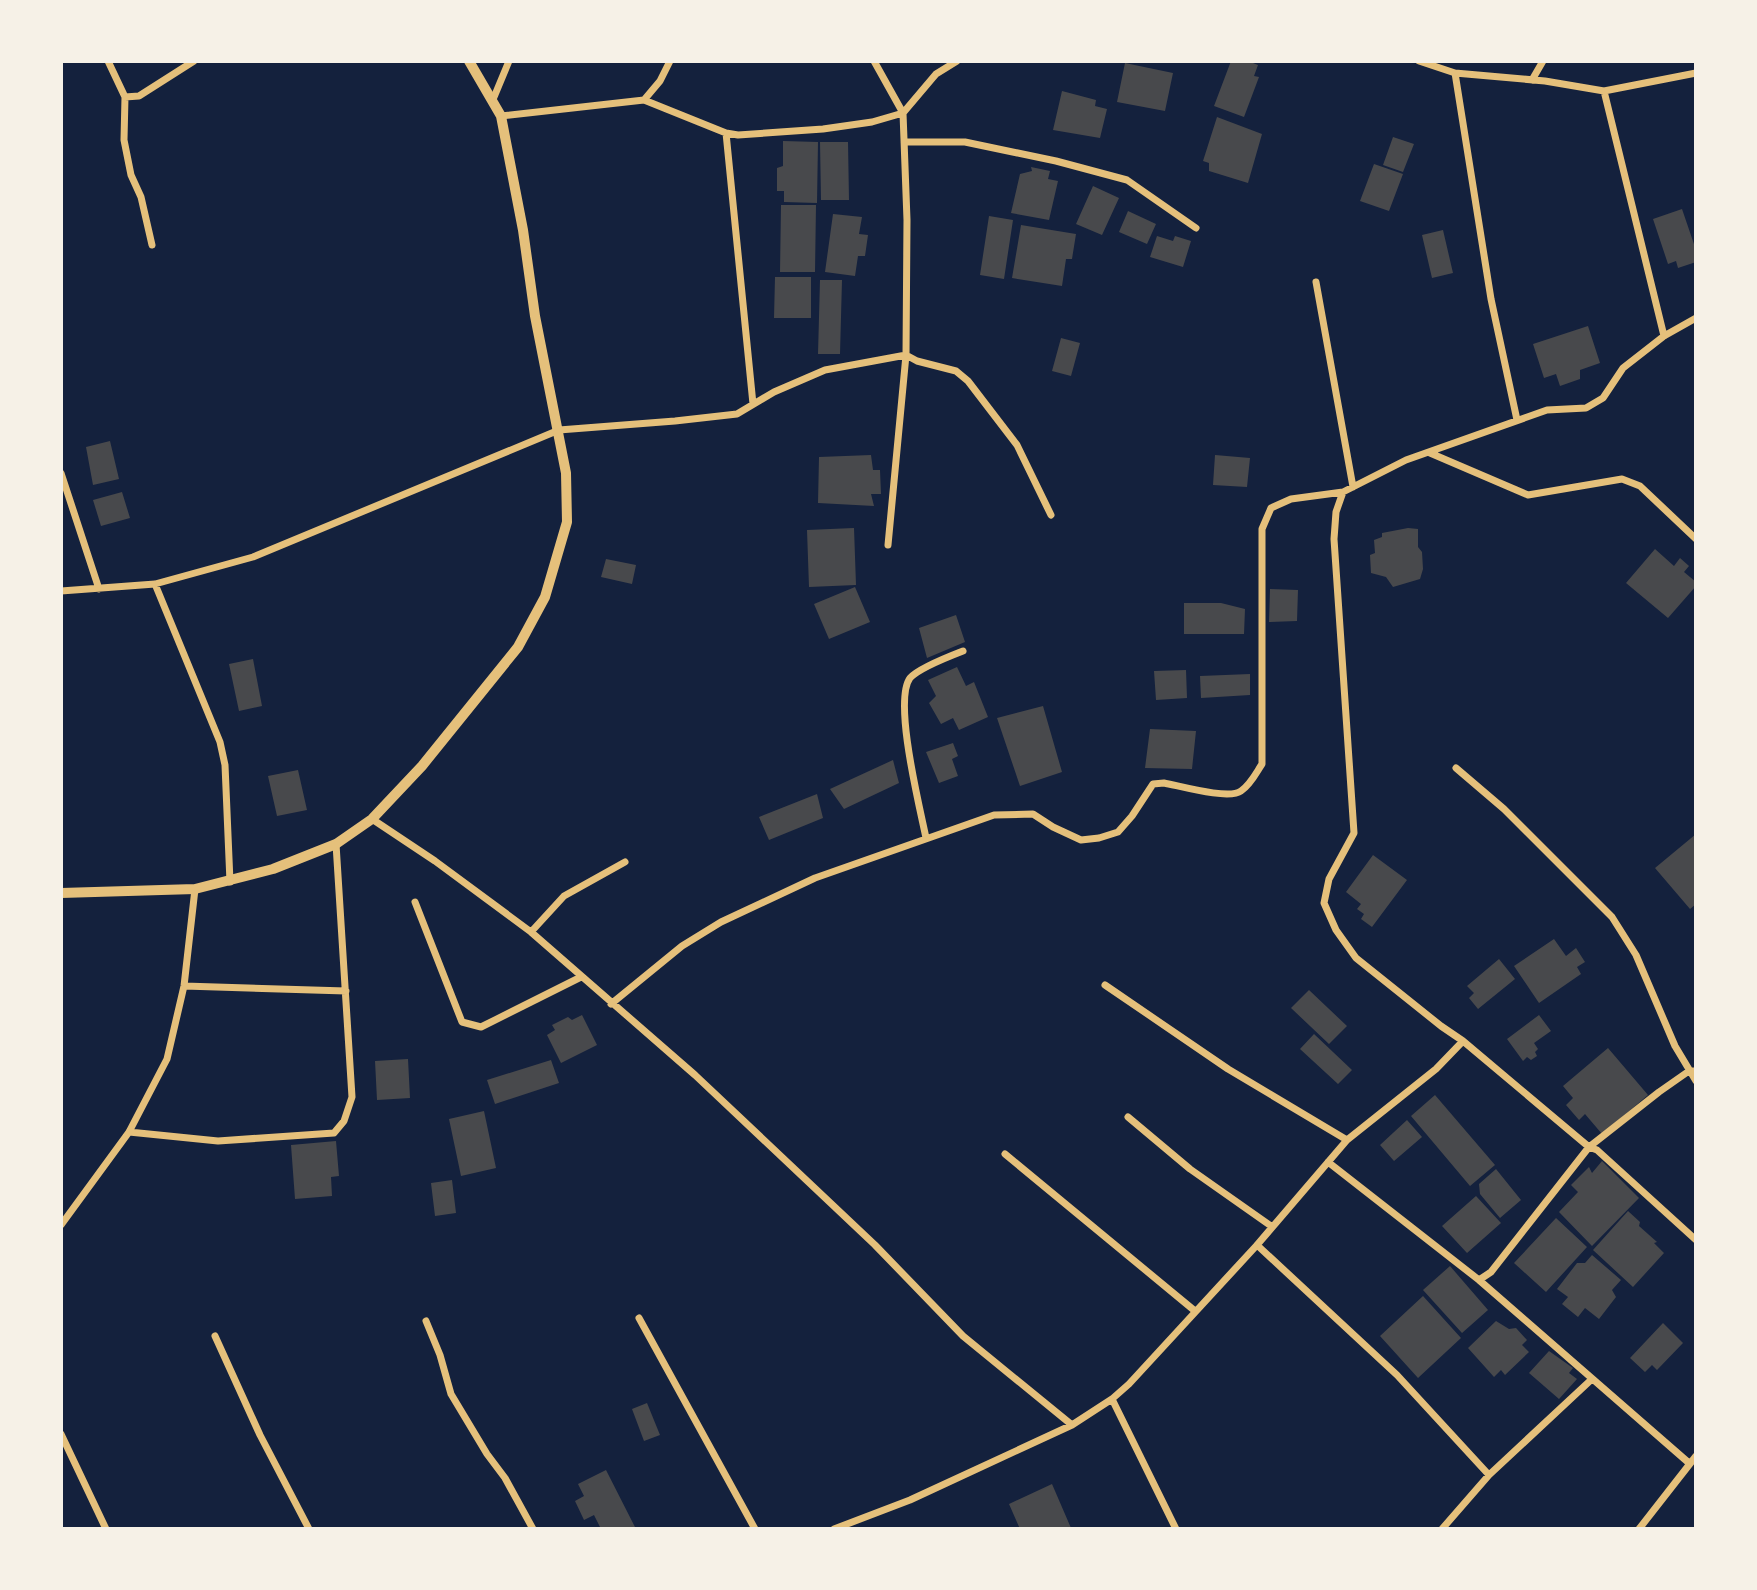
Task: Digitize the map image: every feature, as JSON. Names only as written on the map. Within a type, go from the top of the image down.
[{"type":"street","points":[[108,61],[125,97],[124,140],[152,246]]},
{"type":"street","points":[[125,97],[139,96],[194,61]]},
{"type":"street","points":[[61,893],[195,889],[273,869],[336,844],[372,819],[422,766],[518,647],[545,597],[567,522],[566,474],[500,116],[469,61]]},
{"type":"street","points":[[492,102],[509,61]]},
{"type":"street","points":[[644,100],[660,81],[670,61]]},
{"type":"street","points":[[874,61],[903,113],[907,220],[906,355],[888,545]]},
{"type":"street","points":[[500,116],[644,100],[738,135],[823,129],[872,122],[903,113],[936,74],[957,61]]},
{"type":"street","points":[[1419,61],[1454,73],[1532,80],[1604,91],[1696,73]]},
{"type":"street","points":[[1532,80],[1543,61]]},
{"type":"street","points":[[1454,73],[1491,299],[1517,420]]},
{"type":"street","points":[[1604,91],[1664,336]]},
{"type":"street","points":[[726,132],[753,404]]},
{"type":"street","points":[[904,142],[965,142],[1056,161],[1127,180],[1196,228]]},
{"type":"street","points":[[1316,282],[1353,487]]},
{"type":"street","points":[[611,1004],[682,946],[722,922],[815,878],[994,815],[1033,814],[1081,840],[1118,832],[1153,784],[1164,783],[1227,794],[1240,792],[1262,764],[1262,529],[1271,508],[1291,499],[1343,492],[1406,460],[1547,410],[1586,408],[1603,398],[1623,368],[1664,336],[1696,318]]},
{"type":"street","points":[[61,591],[155,584],[253,557],[559,430],[737,414],[774,391],[825,370],[906,355],[917,361],[956,370],[968,381],[1017,445],[1051,515]]},
{"type":"street","points":[[1430,453],[1528,495],[1622,479],[1640,486],[1696,539]]},
{"type":"street","points":[[61,473],[99,589]]},
{"type":"street","points":[[1343,492],[1336,512],[1334,539],[1354,833],[1329,879],[1324,903],[1336,930],[1356,958],[1441,1027],[1463,1041],[1589,1147],[1597,1150],[1696,1240]]},
{"type":"street","points":[[155,584],[220,742],[225,765],[230,882]]},
{"type":"street","points":[[926,838],[909,750],[904,696],[910,678],[936,662],[963,651]]},
{"type":"street","points":[[1456,768],[1504,809],[1612,917],[1636,955],[1696,1081]]},
{"type":"street","points":[[372,819],[435,861],[531,932],[695,1075],[875,1245],[963,1336],[1072,1424]]},
{"type":"street","points":[[129,1132],[218,1141],[334,1133],[349,1110],[352,1097],[336,844]]},
{"type":"street","points":[[531,932],[564,896],[625,862]]},
{"type":"street","points":[[61,1225],[129,1132],[167,1059],[184,986],[195,889]]},
{"type":"street","points":[[415,902],[463,1022],[481,1027],[581,977]]},
{"type":"street","points":[[1105,985],[1228,1069],[1347,1140]]},
{"type":"street","points":[[184,986],[346,991]]},
{"type":"street","points":[[834,1529],[910,1500],[1072,1424],[1112,1399],[1257,1245],[1347,1140],[1436,1069],[1463,1041]]},
{"type":"street","points":[[1479,1280],[1492,1272],[1589,1147],[1692,1071]]},
{"type":"street","points":[[1128,1117],[1190,1170],[1271,1226]]},
{"type":"street","points":[[1004,1154],[1195,1311]]},
{"type":"street","points":[[1328,1162],[1479,1280],[1689,1463]]},
{"type":"street","points":[[1257,1245],[1397,1375],[1489,1475]]},
{"type":"street","points":[[639,1318],[755,1529]]},
{"type":"street","points":[[426,1321],[440,1355],[451,1394],[480,1443],[505,1478],[533,1529]]},
{"type":"street","points":[[215,1336],[260,1435],[309,1529]]},
{"type":"street","points":[[1442,1529],[1489,1475],[1592,1379]]},
{"type":"street","points":[[1112,1399],[1176,1529]]},
{"type":"street","points":[[61,1434],[106,1529]]},
{"type":"street","points":[[1639,1529],[1696,1455]]},
{"type":"building","points":[[1231,61],[1248,61],[1258,65],[1254,76],[1259,77],[1244,117],[1214,106]]},
{"type":"building","points":[[1125,63],[1173,73],[1165,111],[1117,102]]},
{"type":"building","points":[[1062,91],[1096,100],[1095,106],[1107,109],[1100,138],[1053,130]]},
{"type":"building","points":[[1217,117],[1262,134],[1248,183],[1209,171],[1209,163],[1203,161]]},
{"type":"building","points":[[1393,137],[1414,144],[1403,172],[1383,165]]},
{"type":"building","points":[[783,141],[818,142],[817,203],[784,202],[784,191],[777,191],[777,168],[783,166]]},
{"type":"building","points":[[820,142],[848,142],[849,200],[821,200]]},
{"type":"building","points":[[1374,164],[1403,174],[1389,211],[1360,201]]},
{"type":"building","points":[[1031,167],[1050,171],[1048,179],[1058,181],[1049,220],[1011,213],[1020,174],[1032,171]]},
{"type":"building","points":[[1093,186],[1119,198],[1102,235],[1076,224]]},
{"type":"building","points":[[781,205],[816,205],[815,272],[780,272]]},
{"type":"building","points":[[1682,209],[1696,250],[1696,262],[1678,268],[1676,261],[1668,264],[1653,219]]},
{"type":"building","points":[[1128,211],[1156,224],[1147,244],[1119,232]]},
{"type":"building","points":[[833,214],[862,217],[859,234],[868,235],[865,256],[858,256],[855,276],[825,272]]},
{"type":"building","points":[[989,216],[1013,220],[1004,279],[980,275]]},
{"type":"building","points":[[1021,225],[1076,234],[1072,259],[1066,259],[1062,286],[1012,278]]},
{"type":"building","points":[[1443,230],[1453,273],[1432,278],[1422,235]]},
{"type":"building","points":[[1157,236],[1173,241],[1175,236],[1191,241],[1183,267],[1150,257]]},
{"type":"building","points":[[775,277],[811,277],[811,318],[774,318]]},
{"type":"building","points":[[820,280],[842,280],[840,354],[818,354]]},
{"type":"building","points":[[1588,326],[1600,363],[1580,370],[1580,379],[1560,386],[1556,374],[1544,378],[1533,344]]},
{"type":"building","points":[[1061,338],[1080,343],[1071,376],[1052,371]]},
{"type":"building","points":[[110,441],[119,479],[93,485],[86,447]]},
{"type":"building","points":[[871,455],[873,470],[880,470],[881,494],[871,494],[874,506],[818,503],[819,457]]},
{"type":"building","points":[[1215,455],[1250,458],[1247,487],[1213,485]]},
{"type":"building","points":[[122,492],[130,518],[101,526],[93,500]]},
{"type":"building","points":[[854,528],[856,585],[809,587],[807,530]]},
{"type":"building","points":[[1418,529],[1418,547],[1422,552],[1423,569],[1420,579],[1393,587],[1386,577],[1371,573],[1370,555],[1375,553],[1374,540],[1382,537],[1382,533]]},
{"type":"building","points":[[1655,549],[1674,566],[1680,558],[1689,566],[1684,572],[1696,582],[1696,586],[1668,618],[1626,583]]},
{"type":"building","points":[[606,559],[636,565],[632,584],[601,577]]},
{"type":"building","points":[[855,587],[870,622],[829,639],[814,604]]},
{"type":"building","points":[[1270,589],[1298,590],[1297,621],[1269,622]]},
{"type":"building","points":[[1184,603],[1221,603],[1245,609],[1244,634],[1184,634]]},
{"type":"building","points":[[956,615],[965,642],[927,658],[919,628]]},
{"type":"building","points":[[253,659],[262,706],[239,711],[229,664]]},
{"type":"building","points":[[957,667],[966,686],[974,682],[988,717],[959,730],[953,718],[941,724],[929,703],[936,696],[928,680]]},
{"type":"building","points":[[1186,670],[1187,698],[1156,700],[1154,671]]},
{"type":"building","points":[[1250,674],[1250,695],[1201,698],[1200,676]]},
{"type":"building","points":[[1043,706],[1062,772],[1020,786],[997,718]]},
{"type":"building","points":[[1150,729],[1196,731],[1192,769],[1145,768]]},
{"type":"building","points":[[953,743],[958,756],[952,759],[958,776],[939,783],[926,752]]},
{"type":"building","points":[[893,760],[899,783],[844,809],[830,789]]},
{"type":"building","points":[[298,770],[307,810],[277,816],[268,776]]},
{"type":"building","points":[[817,794],[823,818],[769,840],[759,817]]},
{"type":"building","points":[[1696,834],[1696,904],[1690,909],[1655,868]]},
{"type":"building","points":[[1373,855],[1407,880],[1372,927],[1361,919],[1364,914],[1357,909],[1361,904],[1346,892]]},
{"type":"building","points":[[1554,939],[1566,956],[1576,948],[1585,962],[1577,967],[1581,974],[1539,1003],[1514,966]]},
{"type":"building","points":[[1499,959],[1515,979],[1478,1009],[1469,998],[1474,993],[1467,986]]},
{"type":"building","points":[[1309,990],[1347,1026],[1329,1044],[1291,1008]]},
{"type":"building","points":[[582,1015],[597,1045],[561,1063],[547,1035],[555,1030],[552,1025],[568,1017],[572,1020]]},
{"type":"building","points":[[1539,1015],[1551,1031],[1534,1043],[1538,1049],[1535,1052],[1537,1056],[1531,1060],[1527,1057],[1523,1061],[1507,1039]]},
{"type":"building","points":[[1314,1034],[1352,1070],[1338,1084],[1300,1049]]},
{"type":"building","points":[[1608,1048],[1648,1095],[1602,1134],[1585,1114],[1579,1120],[1566,1105],[1573,1098],[1563,1086]]},
{"type":"building","points":[[408,1059],[410,1098],[377,1100],[375,1061]]},
{"type":"building","points":[[551,1060],[559,1083],[495,1104],[487,1080]]},
{"type":"building","points":[[1435,1095],[1495,1165],[1470,1186],[1411,1116]]},
{"type":"building","points":[[484,1111],[496,1168],[461,1176],[449,1119]]},
{"type":"building","points":[[1407,1120],[1422,1137],[1394,1161],[1380,1145]]},
{"type":"building","points":[[336,1141],[339,1176],[331,1177],[332,1196],[295,1199],[291,1145]]},
{"type":"building","points":[[1602,1161],[1639,1198],[1592,1246],[1559,1212],[1578,1192],[1571,1185],[1589,1167],[1592,1173]]},
{"type":"building","points":[[1496,1169],[1521,1200],[1500,1218],[1480,1194],[1479,1184]]},
{"type":"building","points":[[452,1180],[456,1213],[435,1216],[431,1183]]},
{"type":"building","points":[[1476,1196],[1501,1223],[1467,1253],[1442,1226]]},
{"type":"building","points":[[1628,1211],[1664,1253],[1633,1287],[1593,1250]]},
{"type":"building","points":[[1556,1218],[1587,1247],[1546,1292],[1514,1263]]},
{"type":"building","points":[[1592,1255],[1621,1280],[1612,1290],[1616,1297],[1599,1319],[1585,1308],[1578,1317],[1562,1304],[1568,1297],[1557,1289],[1577,1263],[1585,1263]]},
{"type":"building","points":[[1450,1266],[1488,1310],[1462,1333],[1423,1290]]},
{"type":"building","points":[[1423,1296],[1461,1338],[1418,1378],[1380,1336]]},
{"type":"building","points":[[1496,1321],[1509,1329],[1516,1328],[1527,1340],[1522,1345],[1529,1352],[1505,1375],[1501,1370],[1494,1377],[1468,1348]]},
{"type":"building","points":[[1663,1323],[1683,1343],[1657,1370],[1652,1365],[1645,1372],[1630,1358]]},
{"type":"building","points":[[1549,1351],[1573,1368],[1569,1373],[1577,1379],[1559,1399],[1529,1373]]},
{"type":"building","points":[[647,1403],[660,1435],[644,1441],[632,1409]]},
{"type":"building","points":[[606,1470],[636,1529],[601,1529],[594,1515],[584,1520],[575,1501],[584,1496],[578,1484]]},
{"type":"building","points":[[1052,1484],[1071,1528],[1020,1529],[1009,1504]]}]
